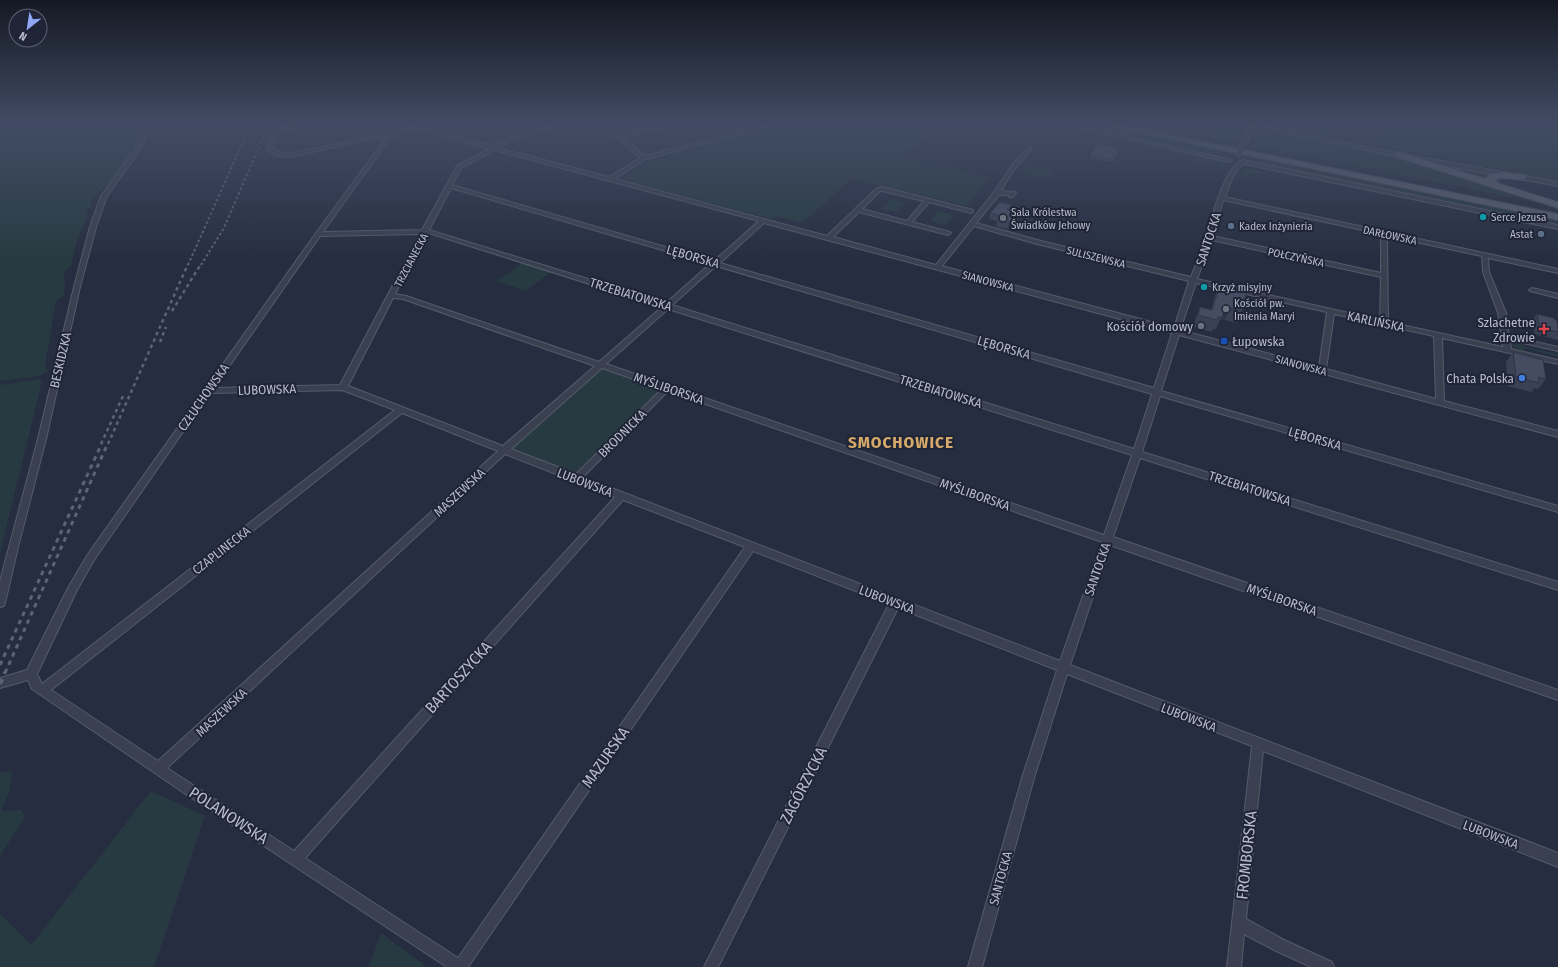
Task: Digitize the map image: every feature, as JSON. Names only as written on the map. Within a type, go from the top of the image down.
[{"type":"main road","points":[[1335,171],[1558,217]]},
{"type":"main road","points":[[1361,171],[1558,211]]},
{"type":"main road","points":[[1450,171],[1558,205]]},
{"type":"main road","points":[[1497,186],[1490,181],[1491,177],[1502,175],[1523,177]]},
{"type":"main road","points":[[1508,217],[1558,226]]},
{"type":"street","name":"BESKIDZKA","points":[[0,604],[13,548],[42,439],[77,287],[93,227],[104,196],[122,171]]},
{"type":"street","name":"CZŁUCHOWSKA","points":[[31,674],[83,569],[363,171]]},
{"type":"street","name":"TRZCIANECKA","points":[[343,387],[457,171]]},
{"type":"street","name":"SIANOWSKA","points":[[580,171],[1558,434]]},
{"type":"street","points":[[610,179],[623,171]]},
{"type":"street","points":[[938,267],[997,193],[1010,171]]},
{"type":"street","name":"SANTOCKA","points":[[975,967],[1028,778],[1063,668],[1137,453],[1193,280],[1205,251],[1208,237],[1222,198],[1233,171]]},
{"type":"street","points":[[1292,171],[1508,217]]},
{"type":"street","points":[[1490,171],[1558,184]]},
{"type":"street","name":"LĘBORSKA","points":[[450,186],[1558,509]]},
{"type":"street","points":[[828,238],[878,190],[882,189],[971,211]]},
{"type":"street","points":[[997,193],[1005,192],[1012,194],[1012,196]]},
{"type":"street","name":"DARŁOWSKA","points":[[1222,198],[1558,271]]},
{"type":"street","points":[[908,223],[928,200]]},
{"type":"street","points":[[858,210],[948,233]]},
{"type":"street","name":"MASZEWSKA","points":[[159,768],[599,364],[764,220]]},
{"type":"street","name":"SULISZEWSKA","points":[[972,224],[1193,280]]},
{"type":"street","name":"TRZEBIATOWSKA","points":[[318,234],[432,232],[1558,586]]},
{"type":"street","points":[[1384,234],[1384,322]]},
{"type":"street","name":"POŁCZYŃSKA","points":[[1208,237],[1384,276]]},
{"type":"street","points":[[1485,255],[1486,272],[1502,313],[1507,349]]},
{"type":"street","name":"KARLIŃSKA","points":[[1193,280],[1507,349],[1558,362]]},
{"type":"street","points":[[1532,290],[1558,296]]},
{"type":"street","name":"MYŚLIBORSKA","points":[[392,296],[404,298],[599,364],[1558,695]]},
{"type":"street","points":[[1322,371],[1331,311]]},
{"type":"street","points":[[1438,334],[1440,402]]},
{"type":"street","points":[[1505,337],[1558,350]]},
{"type":"street","name":"LUBOWSKA","points":[[208,391],[343,387],[503,451],[1558,860]]},
{"type":"street","name":"BRODNICKA","points":[[576,479],[667,388]]},
{"type":"street","name":"CZAPLINECKA","points":[[43,690],[400,410]]},
{"type":"street","name":"BARTOSZYCKA","points":[[296,859],[620,496]]},
{"type":"street","name":"MAZURSKA","points":[[460,967],[750,547]]},
{"type":"street","name":"ZAGÓRZYCKA","points":[[711,967],[895,602]]},
{"type":"street","points":[[0,683],[31,674]]},
{"type":"street","name":"POLANOWSKA","points":[[31,674],[36,686],[460,967]]},
{"type":"street","name":"FROMBORSKA","points":[[1234,967],[1258,744]]},
{"type":"street","points":[[1239,923],[1279,945],[1327,967]]},
{"type":"shaded area","points":[[0,171],[118,171],[108,184],[91,199],[91,207],[85,211],[88,214],[76,243],[71,267],[64,272],[65,286],[63,296],[56,301],[45,365],[48,371],[39,376],[0,381]]},
{"type":"shaded area","points":[[633,171],[963,171],[990,177],[967,206],[852,179],[802,223],[776,216],[772,219],[632,182],[624,178]]},
{"type":"shaded area","points":[[1023,171],[1054,172],[1049,179],[1022,173]]},
{"type":"shaded area","points":[[1244,171],[1262,171],[1261,174],[1251,172],[1247,177],[1241,176]]},
{"type":"shaded area","points":[[1299,171],[1322,171],[1558,220],[1558,223],[1497,213]]},
{"type":"shaded area","points":[[1344,171],[1353,171],[1558,213],[1558,215]]},
{"type":"shaded area","points":[[1381,171],[1444,171],[1554,206],[1470,189],[1464,185],[1462,187]]},
{"type":"shaded area","points":[[1453,171],[1485,172],[1487,182]]},
{"type":"shaded area","points":[[1507,171],[1558,171],[1558,181]]},
{"type":"shaded area","points":[[890,199],[905,203],[896,212],[881,209]]},
{"type":"shaded area","points":[[939,211],[954,215],[945,225],[930,221]]},
{"type":"shaded area","points":[[522,263],[551,272],[526,291],[497,281]]},
{"type":"shaded area","points":[[1513,343],[1523,343],[1523,346],[1558,354],[1558,357],[1524,348],[1524,352],[1513,346]]},
{"type":"shaded area","points":[[600,368],[658,389],[658,394],[575,473],[511,450]]},
{"type":"shaded area","points":[[40,379],[42,381],[0,553],[0,385]]},
{"type":"shaded area","points":[[12,771],[10,789],[1,811],[21,810],[25,817],[0,856],[0,773]]},
{"type":"shaded area","points":[[151,791],[205,816],[154,967],[0,967],[0,914],[31,945]]},
{"type":"shaded area","points":[[381,933],[427,967],[369,967]]},
{"type":"building","points":[[1000,202],[1011,205],[1007,209],[1018,212],[1009,223],[997,220],[1001,216],[990,213]]},
{"type":"building","points":[[1220,285],[1247,291],[1242,311],[1230,308],[1224,309],[1222,318],[1218,317],[1217,320],[1198,315],[1200,307],[1212,310]]},
{"type":"building","points":[[1537,314],[1553,318],[1557,321],[1558,332],[1540,328]]},
{"type":"building","points":[[1513,352],[1543,360],[1546,379],[1538,377],[1539,383],[1516,377]]},
{"type":"railway","points":[[188,265],[230,171]]},
{"type":"railway","points":[[201,265],[224,228],[248,171]]},
{"type":"railway","points":[[108,444],[188,264]]},
{"type":"railway","points":[[172,311],[201,264]]},
{"type":"railway","points":[[160,342],[166,327]]},
{"type":"railway","points":[[101,444],[123,396]]},
{"type":"railway","points":[[0,665],[102,443]]},
{"type":"railway","points":[[5,673],[108,443]]},
{"type":"railway","points":[[0,684],[5,672]]},
{"type":"place","name":"Serce Jezusa","points":[[1483,217]]},
{"type":"place","name":"Sala Królestwa Świadków Jehowy","points":[[1003,218]]},
{"type":"place","name":"Kadex Inżynieria","points":[[1231,226]]},
{"type":"place","name":"Astat","points":[[1541,234]]},
{"type":"place","name":"Krzyż misyjny","points":[[1204,287]]},
{"type":"place","name":"Kościół pw. Imienia Maryi","points":[[1226,309]]},
{"type":"place","name":"Kościół domowy","points":[[1201,326]]},
{"type":"place","name":"Szlachetne Zdrowie","points":[[1544,329]]},
{"type":"place","name":"Łupowska","points":[[1224,341]]},
{"type":"place","name":"Chata Polska","points":[[1522,378]]},
{"type":"district","name":"SMOCHOWICE","points":[[901,442]]}]
